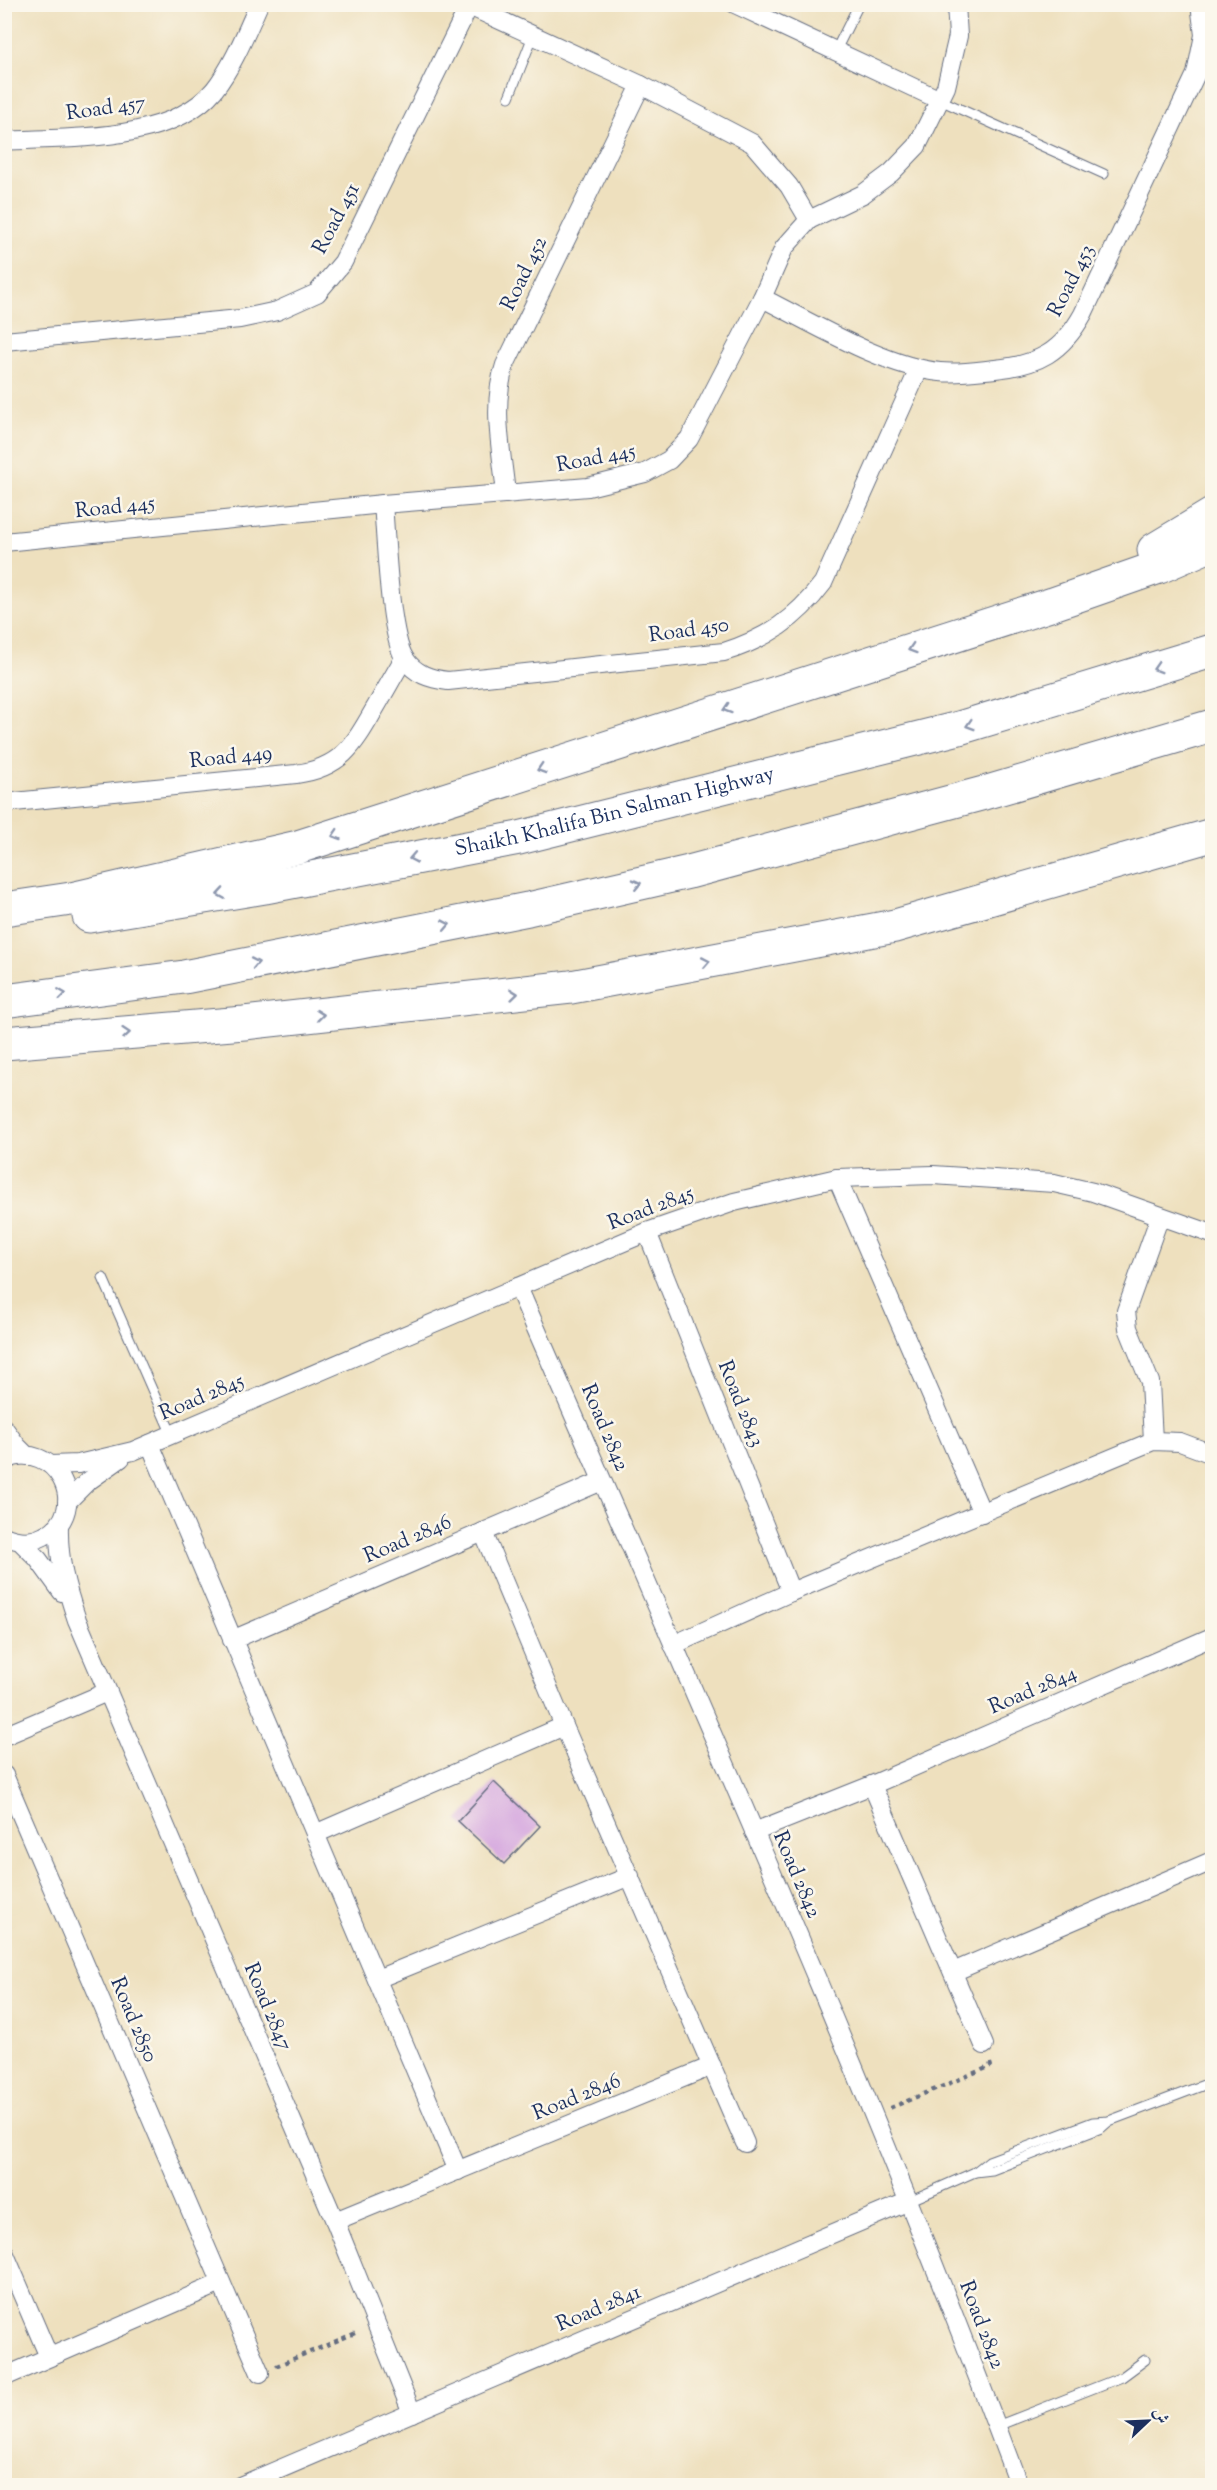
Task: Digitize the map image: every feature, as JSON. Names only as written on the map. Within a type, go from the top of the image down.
[{"type":"highway","points":[[968,631],[1156,549],[1212,515]]},
{"type":"highway","points":[[4,909],[71,900],[298,847],[968,631],[1159,567],[1212,544]]},
{"type":"highway","name":"Shaikh Khalifa Bin Salman Highway","points":[[4,930],[266,887],[519,838],[960,728],[1212,651]]},
{"type":"highway","points":[[4,1001],[184,977],[562,901],[689,872],[962,799],[1212,726]]},
{"type":"highway","points":[[4,1043],[244,1023],[571,987],[895,926],[1212,836]]},
{"type":"street","name":"Road 457","points":[[4,141],[126,133],[169,122],[193,109],[214,89],[239,48],[259,4]]},
{"type":"street","points":[[735,4],[940,100]]},
{"type":"street","name":"Road 445","points":[[4,542],[383,504],[588,488],[645,473],[669,460],[689,439],[762,298],[784,248],[808,220],[862,194],[891,172],[917,146],[946,87],[958,36],[956,4]]},
{"type":"street","name":"Road 453","points":[[762,298],[885,359],[919,369],[962,372],[1017,367],[1050,354],[1074,329],[1196,74],[1204,35],[1200,4]]},
{"type":"street","points":[[467,5],[488,9],[533,36],[641,85],[752,144],[789,186],[808,220]]},
{"type":"street","name":"Road 451","points":[[4,341],[240,319],[277,311],[317,293],[343,262],[467,5]]},
{"type":"street","name":"Road 452","points":[[506,494],[498,400],[499,383],[505,365],[641,85]]},
{"type":"street","name":"Road 450","points":[[404,658],[412,668],[423,675],[448,681],[724,652],[747,645],[770,634],[808,603],[823,583],[919,369]]},
{"type":"street","points":[[383,504],[395,634],[404,658]]},
{"type":"street","name":"Road 449","points":[[4,802],[296,774],[323,768],[341,756],[356,741],[404,658]]},
{"type":"street","name":"Road 2845","points":[[67,1502],[87,1482],[142,1448],[647,1232],[734,1202],[837,1178],[933,1175],[1054,1183],[1093,1192],[1212,1234]]},
{"type":"street","points":[[837,1178],[982,1513]]},
{"type":"street","points":[[1153,1441],[1149,1382],[1128,1328],[1126,1311],[1160,1216]]},
{"type":"street","name":"Road 2843","points":[[647,1232],[791,1592]]},
{"type":"street","name":"Road 2842","points":[[518,1287],[754,1832],[909,2201],[1019,2486]]},
{"type":"street","points":[[4,1428],[27,1456],[51,1465],[64,1482],[67,1502]]},
{"type":"street","points":[[672,1645],[791,1592],[1153,1441],[1180,1442],[1212,1454]]},
{"type":"street","points":[[142,1448],[232,1640],[458,2171]]},
{"type":"street","name":"Road 2845","points":[[51,1465],[78,1464],[142,1448]]},
{"type":"street","points":[[4,1461],[27,1456]]},
{"type":"street","name":"Road 2846","points":[[232,1640],[602,1481]]},
{"type":"street","name":"Road 2847","points":[[67,1502],[59,1526],[58,1549],[62,1573],[77,1620],[335,2221],[412,2413]]},
{"type":"street","points":[[13,1539],[41,1538],[59,1526]]},
{"type":"street","points":[[483,1532],[564,1726],[745,2143]]},
{"type":"street","name":"Road 2847","points":[[13,1539],[53,1578],[77,1620]]},
{"type":"street","name":"Road 2844","points":[[754,1832],[872,1785],[1212,1637]]},
{"type":"street","points":[[4,1736],[107,1692]]},
{"type":"street","points":[[315,1834],[564,1726]]},
{"type":"street","name":"Road 2850","points":[[4,1775],[260,2373]]},
{"type":"street","points":[[872,1785],[984,2045]]},
{"type":"street","points":[[953,1972],[1212,1861]]},
{"type":"street","points":[[377,1979],[630,1876]]},
{"type":"street","name":"Road 2846","points":[[335,2221],[712,2066]]},
{"type":"street","name":"Road 2841","points":[[240,2486],[909,2201]]},
{"type":"street","points":[[4,2252],[49,2357]]},
{"type":"street","points":[[4,2377],[221,2283]]},
{"type":"lane","points":[[835,52],[859,4]]},
{"type":"lane","points":[[510,97],[533,36]]},
{"type":"lane","points":[[940,100],[1104,174]]},
{"type":"lane","points":[[103,1278],[172,1435]]},
{"type":"lane","name":"Road 2841","points":[[909,2201],[975,2172],[989,2161],[1093,2122],[1108,2121],[1212,2082]]},
{"type":"lane","points":[[997,2426],[1122,2377],[1145,2360]]},
{"type":"path","points":[[873,2116],[991,2066],[984,2045]]},
{"type":"path","points":[[260,2373],[375,2324]]},
{"type":"building","points":[[494,1782],[540,1826],[504,1864],[458,1821]]}]
